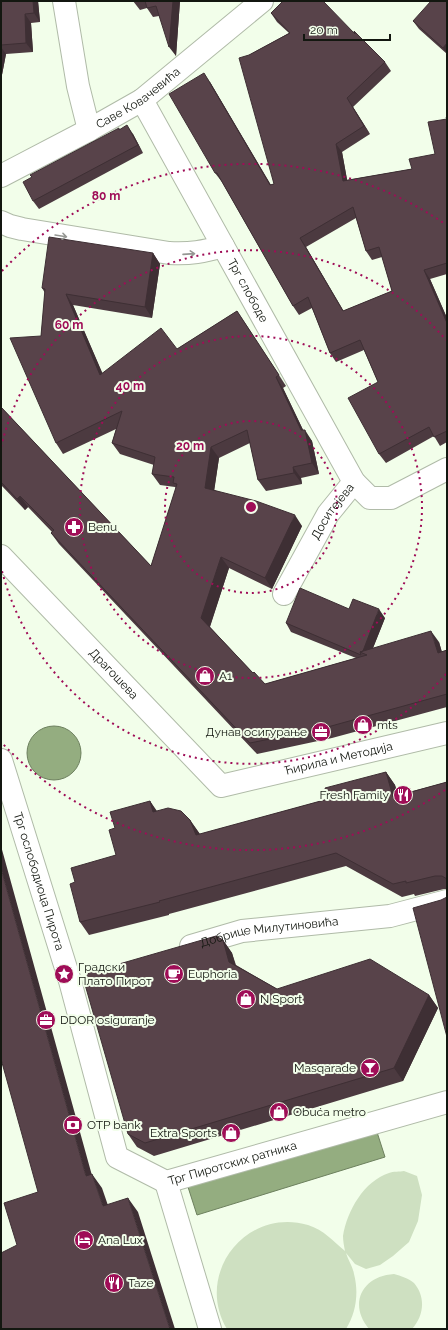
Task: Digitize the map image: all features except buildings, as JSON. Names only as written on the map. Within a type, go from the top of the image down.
[{"type":"street","points":[[64,1],[78,86],[89,130]]},
{"type":"street","name":"Саве Ковачевића","points":[[1,176],[89,130],[142,100],[262,1]]},
{"type":"street","name":"Трг слободе","points":[[142,100],[354,482]]},
{"type":"street","points":[[1,222],[22,229],[169,253],[187,254],[204,252],[223,246]]},
{"type":"street","name":"Доситејева","points":[[284,594],[328,514],[354,482],[370,498],[391,498],[447,469]]},
{"type":"street","name":"Драгошева","points":[[1,556],[221,786],[229,784]]},
{"type":"street","name":"Ћирила и Методија","points":[[229,784],[447,733]]},
{"type":"street","name":"Трг ослободиоца Пирота","points":[[1,760],[78,979],[117,1157],[166,1182]]},
{"type":"street","name":"Добрице Милутиновића","points":[[175,951],[242,931],[390,916],[447,900]]},
{"type":"street","name":"Трг Пиротских ратника","points":[[210,1329],[166,1182],[447,1102]]},
{"type":"shaded area","points":[[49,726],[59,726],[69,730],[77,738],[81,748],[81,758],[77,768],[69,776],[59,780],[49,780],[39,776],[31,768],[27,758],[27,748],[31,738],[39,730]]},
{"type":"shaded area","points":[[376,1129],[385,1157],[197,1215],[188,1187]]},
{"type":"shaded area","points":[[404,1171],[417,1176],[422,1195],[418,1221],[409,1242],[380,1265],[366,1269],[355,1264],[346,1253],[356,1281],[356,1303],[346,1329],[227,1329],[218,1308],[217,1287],[222,1267],[232,1250],[246,1235],[265,1226],[285,1222],[308,1225],[324,1233],[345,1251],[343,1236],[345,1226],[358,1198],[380,1177],[391,1172]]},
{"type":"shaded area","points":[[394,1274],[409,1280],[418,1288],[422,1300],[419,1318],[412,1329],[369,1329],[363,1320],[360,1310],[359,1301],[362,1293],[366,1286],[374,1280],[383,1276]]},
{"type":"place","name":"Benu","points":[[74,527]]},
{"type":"place","name":"A1","points":[[205,676]]},
{"type":"place","name":"mts","points":[[363,725]]},
{"type":"place","name":"Дунав осигурање","points":[[321,732]]},
{"type":"place","name":"Fresh Family","points":[[403,795]]},
{"type":"place","name":"Градски Плато Пирот","points":[[64,974]]},
{"type":"place","name":"Euphoria","points":[[174,974]]},
{"type":"place","name":"N Sport","points":[[246,999]]},
{"type":"place","name":"DDOR osiguranje","points":[[46,1020]]},
{"type":"place","name":"Masqarade","points":[[370,1068]]},
{"type":"place","name":"Obuća metro","points":[[279,1112]]},
{"type":"place","name":"OTP bank","points":[[73,1125]]},
{"type":"place","name":"Extra Sports","points":[[231,1133]]},
{"type":"place","name":"Ana Lux","points":[[84,1240]]},
{"type":"place","name":"Taze","points":[[114,1283]]}]
